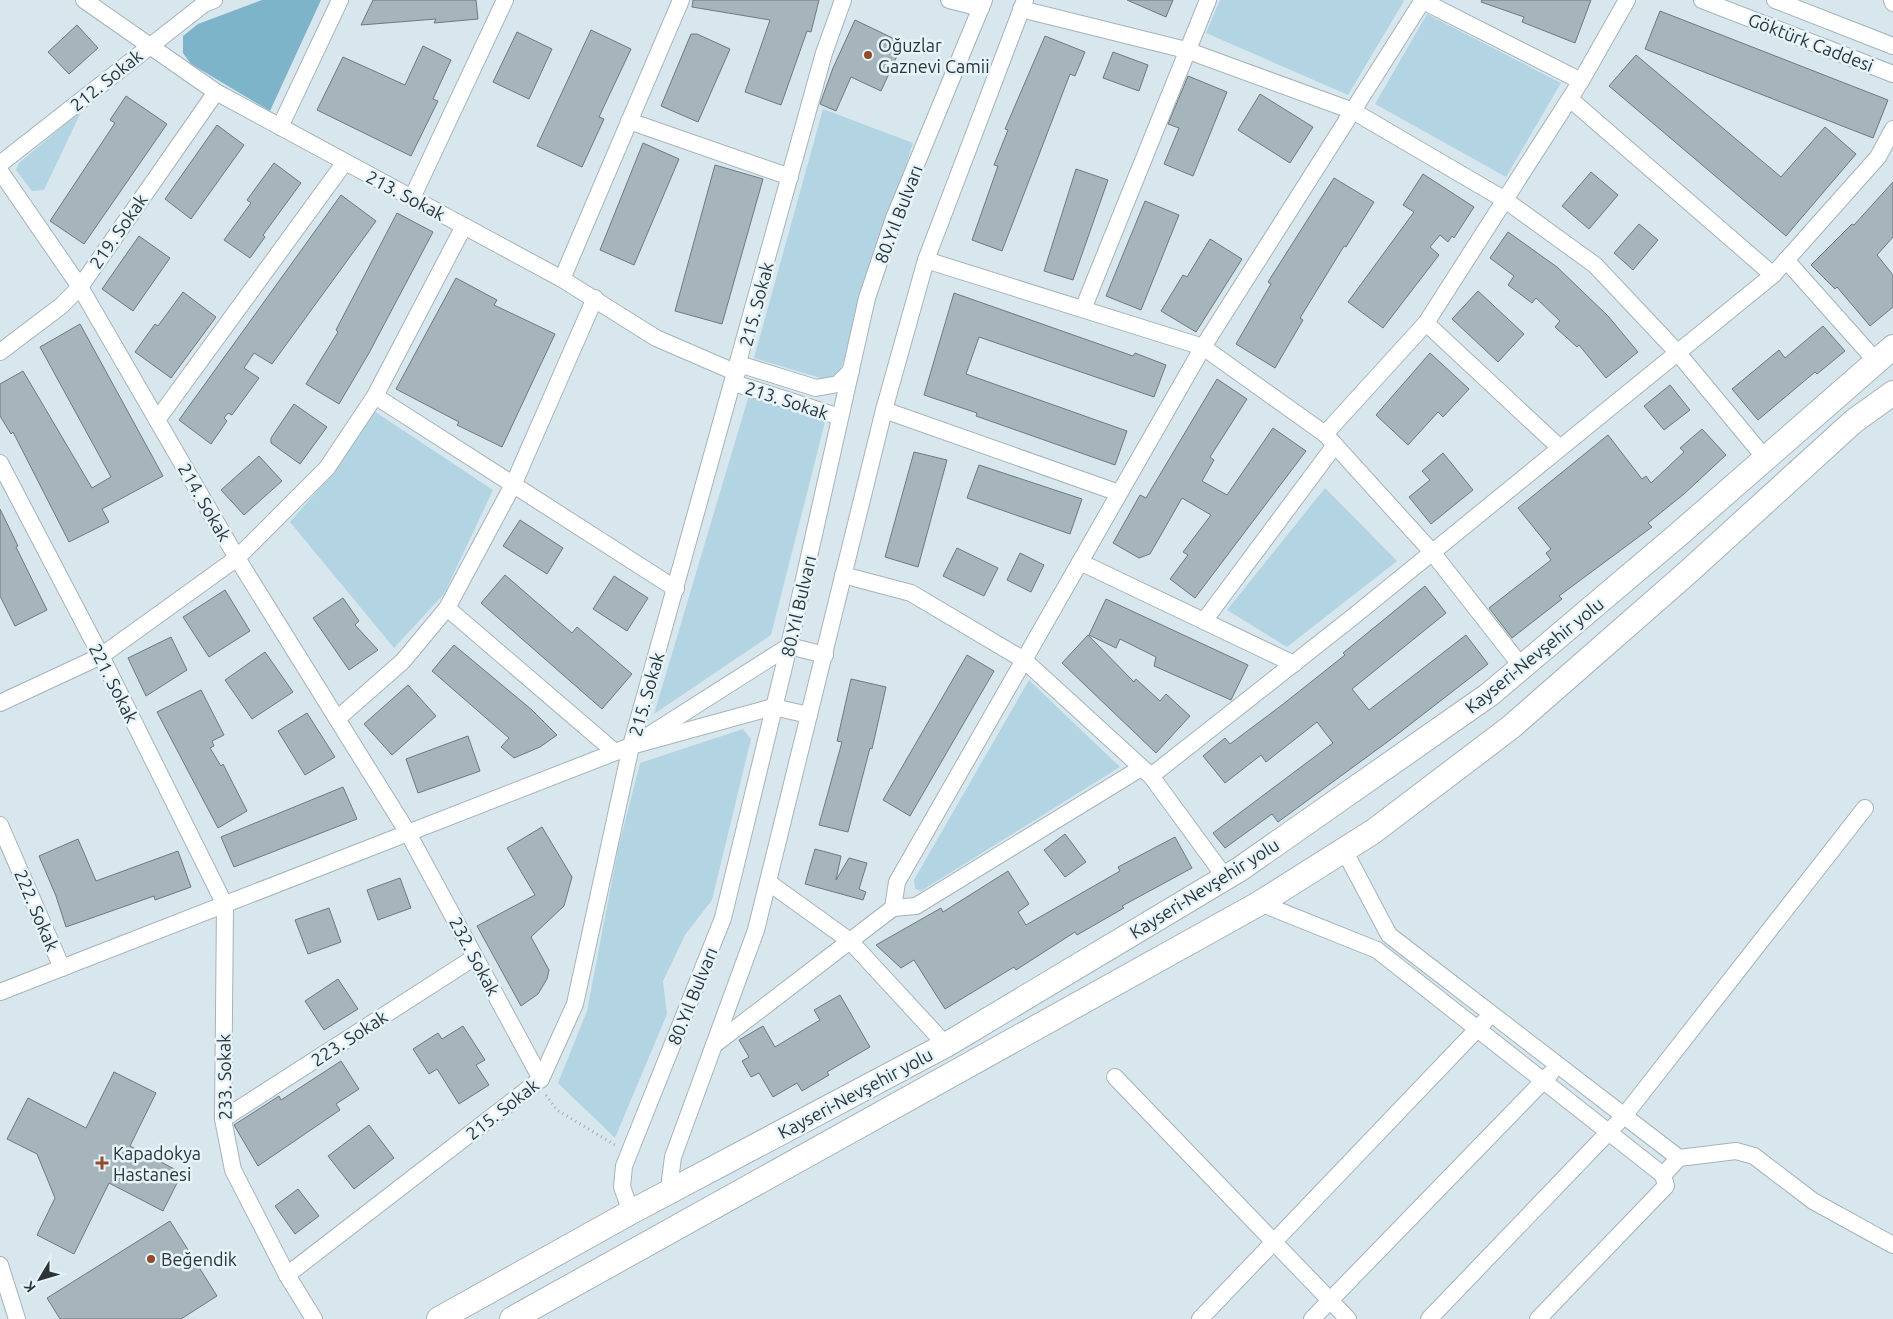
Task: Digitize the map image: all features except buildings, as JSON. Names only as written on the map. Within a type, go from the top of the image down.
[{"type":"highway","name":"Kayseri-Nevşehir yolu","points":[[439,1319],[631,1212],[946,1045],[1240,869],[1490,694],[1884,354]]},
{"type":"highway","name":"Kayseri-Nevşehir yolu","points":[[512,1319],[1260,903],[1374,831],[1511,727],[1687,573],[1854,421],[1893,393]]},
{"type":"highway","points":[[673,1190],[689,1220]]},
{"type":"highway","points":[[631,1212],[647,1243]]},
{"type":"street","name":"212. Sokak","points":[[0,164],[148,45],[204,4],[214,0]]},
{"type":"street","points":[[280,127],[340,0]]},
{"type":"street","points":[[412,198],[505,0]]},
{"type":"street","points":[[562,280],[681,0]]},
{"type":"street","name":"215. Sokak","points":[[287,1275],[541,1080],[575,1004],[632,746],[737,373],[824,53],[844,0]]},
{"type":"street","points":[[949,0],[982,4]]},
{"type":"street","points":[[1083,309],[1186,50],[1208,0]]},
{"type":"street","points":[[893,908],[897,882],[1203,347],[1422,0],[1582,81]]},
{"type":"street","points":[[1204,621],[1330,439],[1426,323],[1582,81],[1627,0]]},
{"type":"street","name":"Göktürk Caddesi","points":[[1702,0],[1893,74]]},
{"type":"street","name":"Göktürk Caddesi","points":[[1775,0],[1893,46]]},
{"type":"street","name":"213. Sokak","points":[[89,2],[216,92],[595,298],[656,338],[840,417]]},
{"type":"street","name":"80.Yıl Bulvarı","points":[[631,1212],[622,1187],[622,1177],[628,1153],[723,918],[773,707],[790,646],[867,298],[894,218],[982,4]]},
{"type":"street","points":[[1023,4],[1186,50],[1353,111],[1505,200],[1595,265],[1677,352],[1765,458]]},
{"type":"street","name":"80.Yıl Bulvarı","points":[[673,1190],[670,1180],[673,1157],[756,930],[884,410],[926,260],[1023,4]]},
{"type":"street","name":"219. Sokak","points":[[0,352],[61,306],[80,287],[216,92]]},
{"type":"street","points":[[1570,99],[1773,275]]},
{"type":"street","points":[[629,121],[790,177]]},
{"type":"street","points":[[714,1045],[893,908],[916,906],[1146,772],[1294,664],[1773,275],[1878,157],[1893,129]]},
{"type":"street","points":[[157,420],[346,162]]},
{"type":"street","name":"214. Sokak","points":[[0,171],[80,287],[238,558],[408,833]]},
{"type":"street","points":[[0,703],[101,656],[238,558],[327,468],[375,396],[464,226]]},
{"type":"street","points":[[926,260],[1203,347],[1330,439],[1432,552],[1522,667]]},
{"type":"street","points":[[1786,260],[1884,354]]},
{"type":"street","points":[[337,719],[403,661],[447,608],[514,484],[595,298]]},
{"type":"street","points":[[1426,323],[1559,447]]},
{"type":"street","name":"213. Sokak","points":[[737,373],[816,388],[838,384],[851,371]]},
{"type":"street","points":[[375,396],[676,589]]},
{"type":"street","points":[[884,410],[1119,493]]},
{"type":"street","name":"221. Sokak","points":[[0,463],[101,656],[225,905]]},
{"type":"street","points":[[1080,562],[1294,664]]},
{"type":"street","points":[[843,576],[912,593],[1024,660],[1146,772],[1225,877]]},
{"type":"street","points":[[447,608],[615,752]]},
{"type":"street","points":[[632,746],[790,646],[825,655]]},
{"type":"street","points":[[0,992],[632,746],[773,707],[809,715]]},
{"type":"street","points":[[1429,1319],[1624,1116],[1864,808]]},
{"type":"street","name":"222. Sokak","points":[[0,825],[62,968]]},
{"type":"street","name":"232. Sokak","points":[[408,833],[541,1080]]},
{"type":"street","points":[[1344,850],[1389,935],[1680,1158]]},
{"type":"street","points":[[768,882],[850,941],[946,1045]]},
{"type":"street","points":[[1260,903],[1377,950],[1663,1175],[1666,1186],[1538,1319]]},
{"type":"street","name":"233. Sokak","points":[[225,905],[223,1119],[234,1170],[287,1275],[312,1318]]},
{"type":"street","name":"223. Sokak","points":[[223,1119],[475,957]]},
{"type":"street","points":[[1200,1319],[1478,1029],[1491,1013]]},
{"type":"street","points":[[1312,1319],[1558,1065]]},
{"type":"street","points":[[1115,1077],[1348,1319]]},
{"type":"street","points":[[1663,1175],[1680,1158],[1736,1151],[1754,1156],[1813,1201],[1893,1245]]},
{"type":"street","points":[[0,1265],[17,1319]]},
{"type":"path","points":[[541,1080],[546,1096],[557,1110],[628,1153]]},
{"type":"shaded area","points":[[262,0],[321,0],[270,111],[191,64],[183,53],[183,36],[198,24]]},
{"type":"shaded area","points":[[1220,0],[1404,1],[1348,95],[1206,33]]},
{"type":"shaded area","points":[[1427,14],[1561,83],[1506,177],[1375,104]]},
{"type":"shaded area","points":[[823,109],[913,143],[839,375],[824,379],[754,358]]},
{"type":"shaded area","points":[[82,110],[44,190],[32,191],[16,170],[19,163]]},
{"type":"shaded area","points":[[749,395],[826,418],[771,635],[654,714]]},
{"type":"shaded area","points":[[374,411],[493,490],[444,594],[394,648],[290,522],[339,466]]},
{"type":"shaded area","points":[[1325,488],[1397,561],[1287,647],[1227,610]]},
{"type":"shaded area","points":[[1029,680],[1120,767],[921,891],[915,889],[914,880]]},
{"type":"shaded area","points":[[743,729],[751,739],[712,900],[685,935],[663,981],[667,1014],[615,1138],[558,1083],[587,1011],[618,849],[640,763]]},
{"type":"place","name":"Oğuzlar Gaznevi Camii","points":[[868,55]]},
{"type":"place","name":"Kapadokya Hastanesi","points":[[102,1163]]},
{"type":"place","name":"Beğendik","points":[[151,1259]]}]
